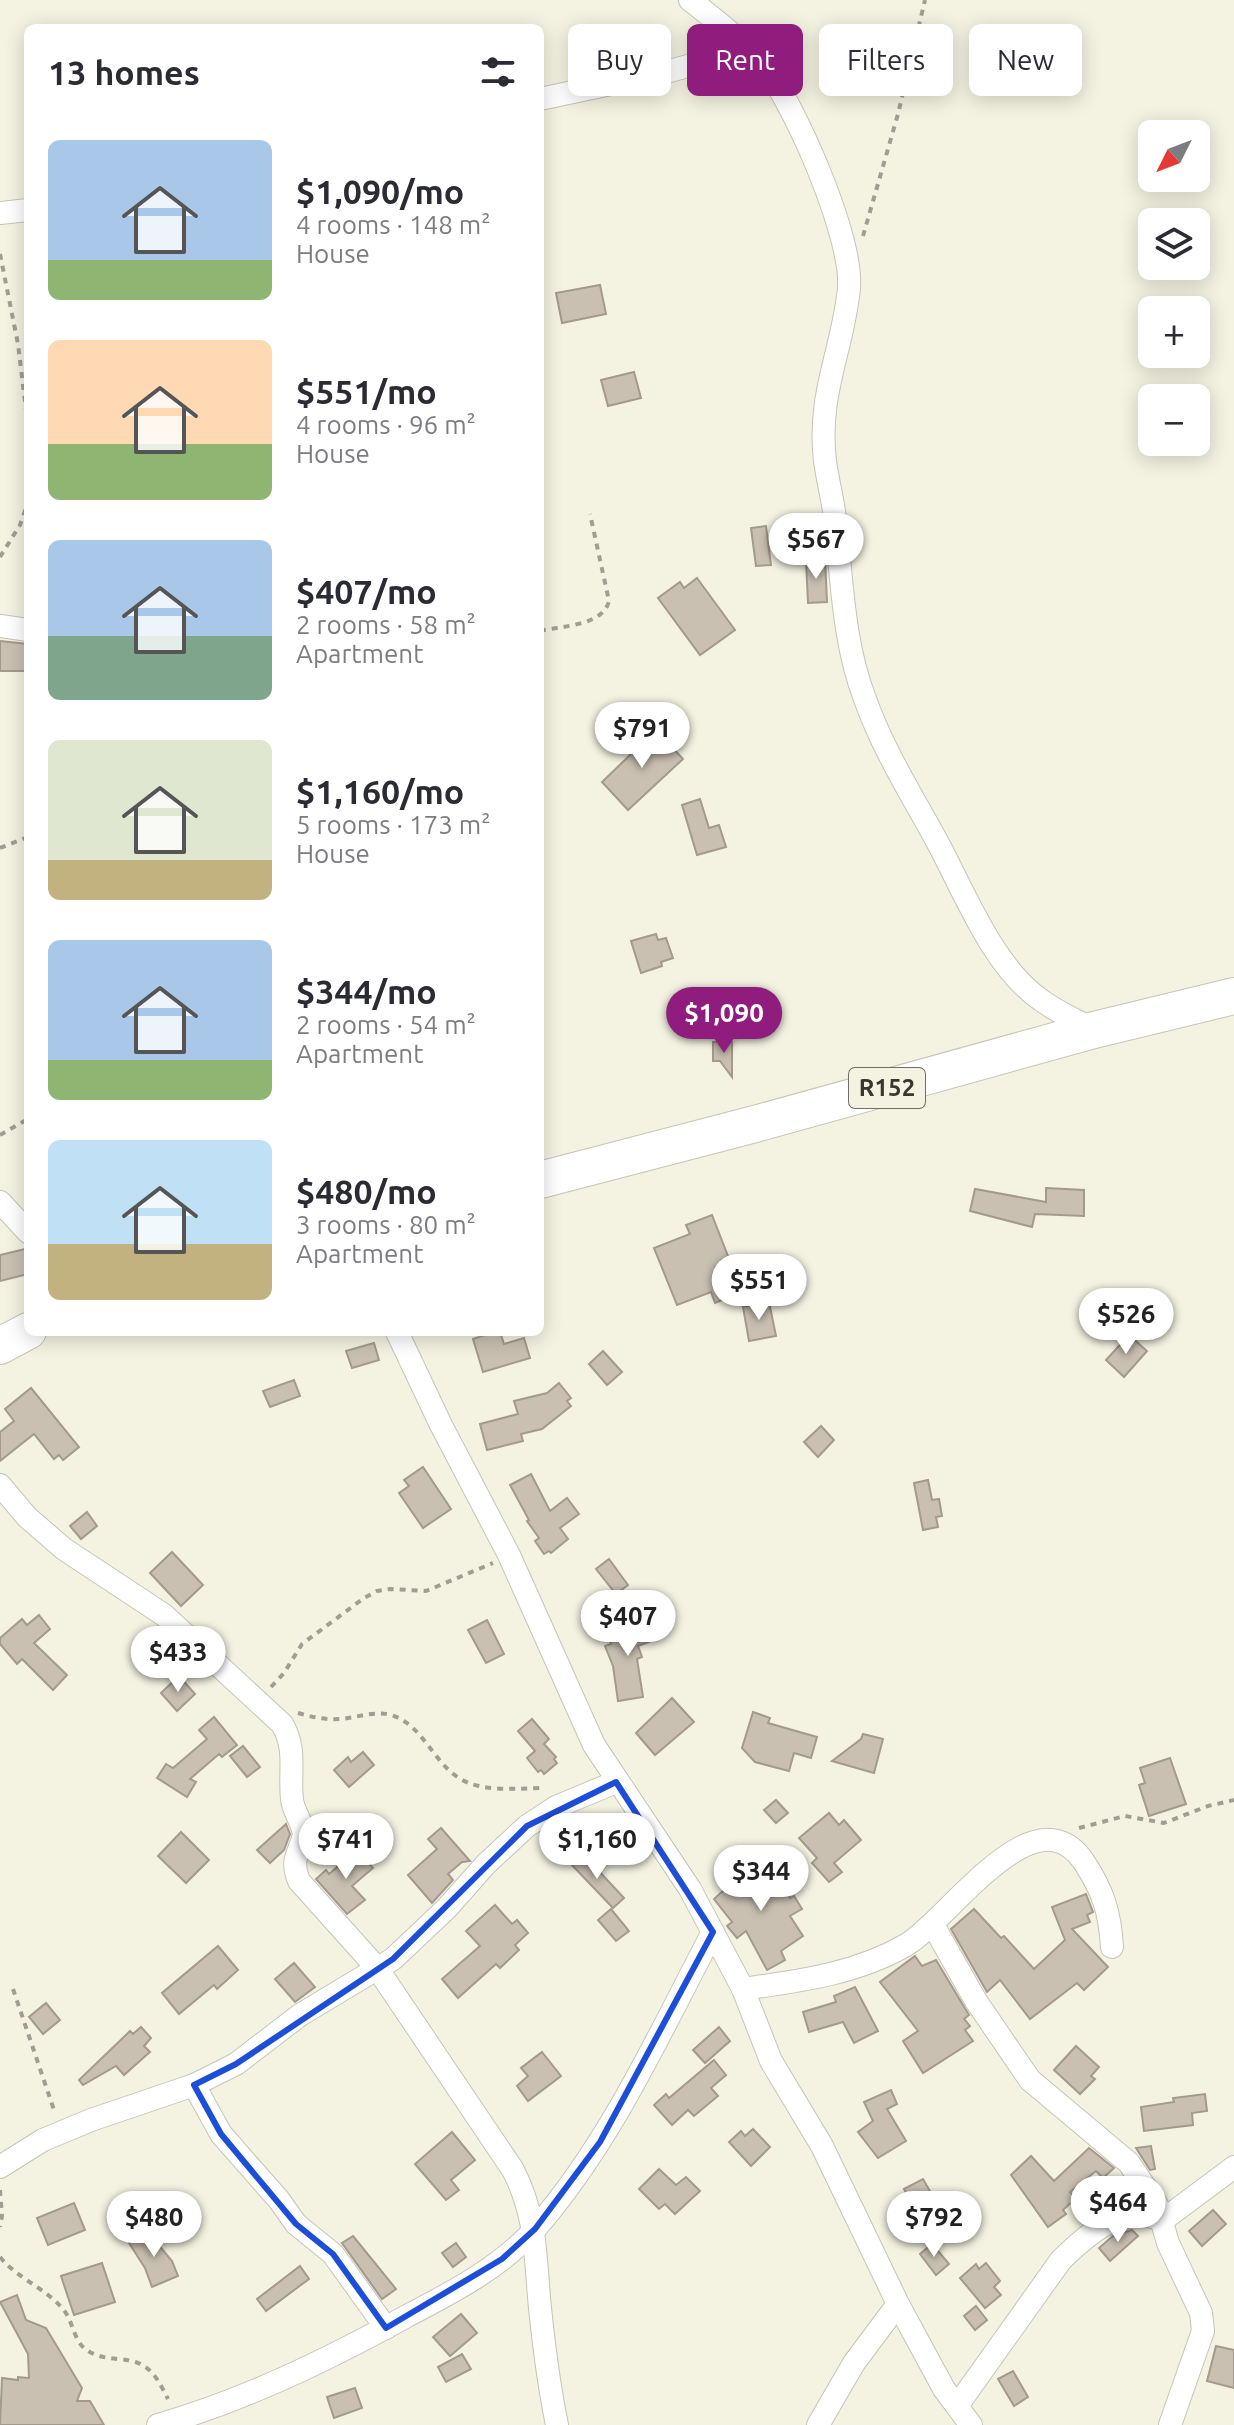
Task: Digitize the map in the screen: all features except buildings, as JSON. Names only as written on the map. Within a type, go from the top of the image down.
[{"type":"main road","name":"R152","points":[[544,1179],[1094,1030],[1234,996]]},
{"type":"main road","points":[[0,1346],[24,1333]]},
{"type":"street","points":[[690,0],[718,24]]},
{"type":"street","points":[[544,98],[687,66]]},
{"type":"street","points":[[784,96],[816,165],[845,248],[849,285],[823,417],[825,460],[836,522],[843,596],[853,660],[864,698],[881,738],[992,944],[1018,980],[1040,1000],[1094,1030]]},
{"type":"street","points":[[0,213],[24,210]]},
{"type":"street","points":[[0,626],[24,629]]},
{"type":"street","points":[[0,1202],[24,1228]]},
{"type":"street","points":[[399,1336],[434,1413],[509,1555],[594,1745],[665,1851],[713,1932],[743,1989],[771,2061],[822,2146],[898,2304],[944,2389],[971,2425]]},
{"type":"street","points":[[0,1485],[27,1517],[64,1549],[164,1615],[258,1700],[282,1724],[290,1737],[293,1752],[292,1801],[304,1835],[294,1857],[299,1881],[377,1968],[513,2170],[526,2195],[535,2229],[537,2269],[557,2425]]},
{"type":"street","points":[[0,2167],[43,2140],[194,2085],[236,2064],[300,2015],[377,1968],[411,1943],[506,1843],[527,1826],[556,1807],[616,1782]]},
{"type":"street","points":[[743,1989],[808,1980],[848,1970],[909,1944],[1014,1851],[1049,1838],[1066,1843],[1090,1872],[1107,1903],[1112,1947]]},
{"type":"street","points":[[933,1925],[976,2001],[1030,2080],[1129,2163],[1151,2192],[1163,2220],[1168,2243],[1201,2313],[1203,2331],[1170,2425]]},
{"type":"street","points":[[172,2423],[272,2384],[386,2328],[502,2259],[535,2229],[600,2142],[635,2083],[713,1932]]},
{"type":"street","points":[[194,2085],[221,2134],[296,2224],[333,2254],[386,2328]]},
{"type":"street","points":[[1163,2220],[1234,2167]]},
{"type":"street","points":[[957,2406],[1061,2260],[1077,2245],[1100,2226],[1121,2216],[1149,2215],[1163,2220]]},
{"type":"street","points":[[502,2259],[517,2257],[537,2269]]},
{"type":"street","points":[[818,2425],[854,2363],[898,2304]]},
{"type":"path","points":[[861,243],[898,114],[925,0]]},
{"type":"path","points":[[0,254],[18,344],[24,393]]},
{"type":"path","points":[[0,557],[24,514]]},
{"type":"path","points":[[544,630],[588,621],[607,610],[609,601],[590,514]]},
{"type":"path","points":[[0,848],[24,839]]},
{"type":"path","points":[[0,1135],[24,1121]]},
{"type":"path","points":[[258,1700],[279,1680],[302,1644],[364,1598],[390,1589],[426,1591],[509,1555]]},
{"type":"path","points":[[258,1700],[324,1719],[390,1715],[412,1728],[461,1780],[473,1784],[498,1788],[564,1787],[591,1791]]},
{"type":"path","points":[[1049,1838],[1111,1818],[1139,1817],[1164,1823],[1208,1806],[1234,1800]]},
{"type":"path","points":[[13,1989],[55,2111],[52,2127],[43,2140]]},
{"type":"path","points":[[0,2190],[0,2227]]},
{"type":"path","points":[[0,2257],[57,2303],[70,2320],[75,2336],[85,2350],[105,2358],[135,2360],[147,2367],[172,2423]]},
{"type":"highlighted area","points":[[616,1782],[713,1932],[600,2142],[535,2229],[502,2259],[386,2328],[333,2254],[296,2224],[221,2134],[194,2085],[236,2064],[393,1959],[527,1826]]}]
